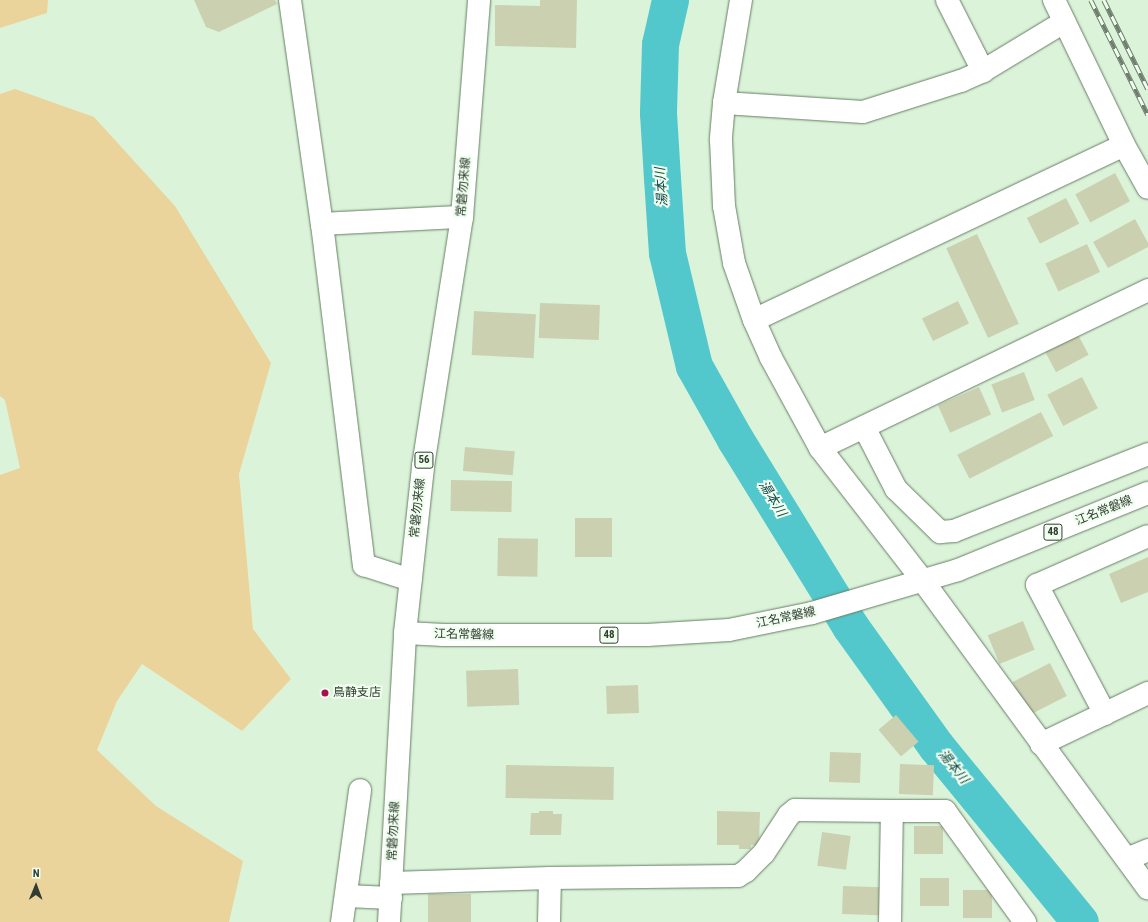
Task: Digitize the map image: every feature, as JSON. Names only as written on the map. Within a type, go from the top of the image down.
[{"type":"street","points":[[290,0],[322,224],[364,565],[411,580]]},
{"type":"street","name":"常磐勿来線","points":[[389,922],[405,633],[423,466],[462,217],[479,0]]},
{"type":"street","points":[[741,0],[724,103],[721,140],[724,206],[734,263],[754,320],[771,358],[820,448],[923,580],[1041,744],[1148,888]]},
{"type":"street","points":[[947,0],[983,71]]},
{"type":"street","points":[[1054,0],[1124,145],[1148,188]]},
{"type":"street","points":[[724,103],[863,112],[961,81],[983,71],[1064,22]]},
{"type":"street","points":[[754,320],[1124,145]]},
{"type":"street","points":[[322,224],[462,217]]},
{"type":"street","points":[[820,448],[1148,290]]},
{"type":"street","points":[[864,427],[896,489],[940,532],[954,531],[1148,454]]},
{"type":"street","name":"江名常磐線","points":[[405,633],[444,635],[647,635],[729,630],[812,613],[958,570],[1148,493]]},
{"type":"street","points":[[1105,714],[1037,585],[1148,536]]},
{"type":"street","points":[[1041,744],[1148,693]]},
{"type":"street","points":[[342,922],[360,790]]},
{"type":"street","points":[[346,896],[391,890],[550,878],[738,876],[746,871],[764,853],[789,815],[795,810],[945,811],[1025,922]]},
{"type":"street","points":[[890,922],[892,811]]},
{"type":"street","points":[[1127,859],[1148,850]]},
{"type":"street","points":[[549,922],[550,878]]},
{"type":"shaded area","points":[[0,0],[48,0],[47,13],[0,28]]},
{"type":"shaded area","points":[[15,89],[94,117],[175,206],[271,363],[239,474],[253,629],[291,679],[242,731],[142,664],[117,701],[97,750],[156,806],[243,861],[229,922],[0,922],[0,475],[20,468],[5,400],[0,396],[0,94]]},
{"type":"building","points":[[194,0],[275,0],[277,4],[219,32],[206,27]]},
{"type":"building","points":[[540,0],[577,0],[576,48],[495,46],[495,5],[540,6]]},
{"type":"building","points":[[1115,173],[1130,201],[1090,222],[1075,194]]},
{"type":"building","points":[[1066,198],[1079,224],[1040,244],[1027,218]]},
{"type":"building","points":[[1135,219],[1148,243],[1148,247],[1108,268],[1093,242]]},
{"type":"building","points":[[977,234],[1019,324],[988,338],[946,248]]},
{"type":"building","points":[[1087,244],[1100,272],[1058,292],[1045,263]]},
{"type":"building","points":[[958,301],[969,323],[933,341],[922,319]]},
{"type":"building","points":[[540,303],[600,305],[599,340],[539,338]]},
{"type":"building","points":[[474,311],[536,314],[534,358],[472,355]]},
{"type":"building","points":[[1076,331],[1089,355],[1056,372],[1043,348]]},
{"type":"building","points":[[1024,372],[1035,400],[1002,413],[991,385]]},
{"type":"building","points":[[1082,377],[1098,408],[1063,426],[1047,395]]},
{"type":"building","points":[[979,387],[991,414],[950,433],[938,405]]},
{"type":"building","points":[[1041,412],[1053,436],[970,479],[957,455]]},
{"type":"building","points":[[465,447],[515,451],[513,475],[463,471]]},
{"type":"building","points":[[451,480],[512,481],[511,512],[450,511]]},
{"type":"building","points":[[575,518],[612,518],[612,557],[575,557]]},
{"type":"building","points":[[498,538],[538,539],[537,577],[497,576]]},
{"type":"building","points":[[1148,557],[1148,592],[1121,603],[1109,574]]},
{"type":"building","points":[[1023,621],[1035,650],[999,664],[988,635]]},
{"type":"building","points":[[1050,663],[1067,696],[1029,715],[1013,682]]},
{"type":"building","points":[[518,669],[519,705],[467,707],[466,671]]},
{"type":"building","points":[[638,685],[639,713],[607,714],[606,686]]},
{"type":"building","points":[[896,715],[918,742],[901,757],[878,730]]},
{"type":"building","points":[[830,752],[861,753],[860,783],[829,782]]},
{"type":"building","points":[[900,764],[934,765],[933,795],[899,794]]},
{"type":"building","points":[[506,765],[614,767],[613,800],[505,798]]},
{"type":"building","points":[[539,811],[553,811],[553,814],[562,814],[561,835],[530,835],[531,813],[539,813]]},
{"type":"building","points":[[717,811],[760,812],[759,845],[751,845],[751,849],[739,849],[739,845],[717,845]]},
{"type":"building","points":[[914,826],[943,826],[943,854],[914,854]]},
{"type":"building","points":[[822,832],[851,836],[846,870],[817,866]]},
{"type":"building","points":[[920,878],[949,878],[949,906],[920,906]]},
{"type":"building","points":[[843,886],[880,887],[879,915],[842,914]]},
{"type":"building","points":[[963,890],[992,890],[992,918],[963,918]]},
{"type":"building","points":[[428,894],[471,894],[471,922],[428,922]]},
{"type":"waterway","name":"湯本川","points":[[670,0],[660,44],[658,113],[662,178],[667,253],[694,366],[735,439],[850,626],[936,746],[1080,922]]},
{"type":"railway","points":[[1091,0],[1148,115]]},
{"type":"railway","points":[[1104,0],[1148,89]]},
{"type":"place","name":"鳥静支店","points":[[325,693]]}]
